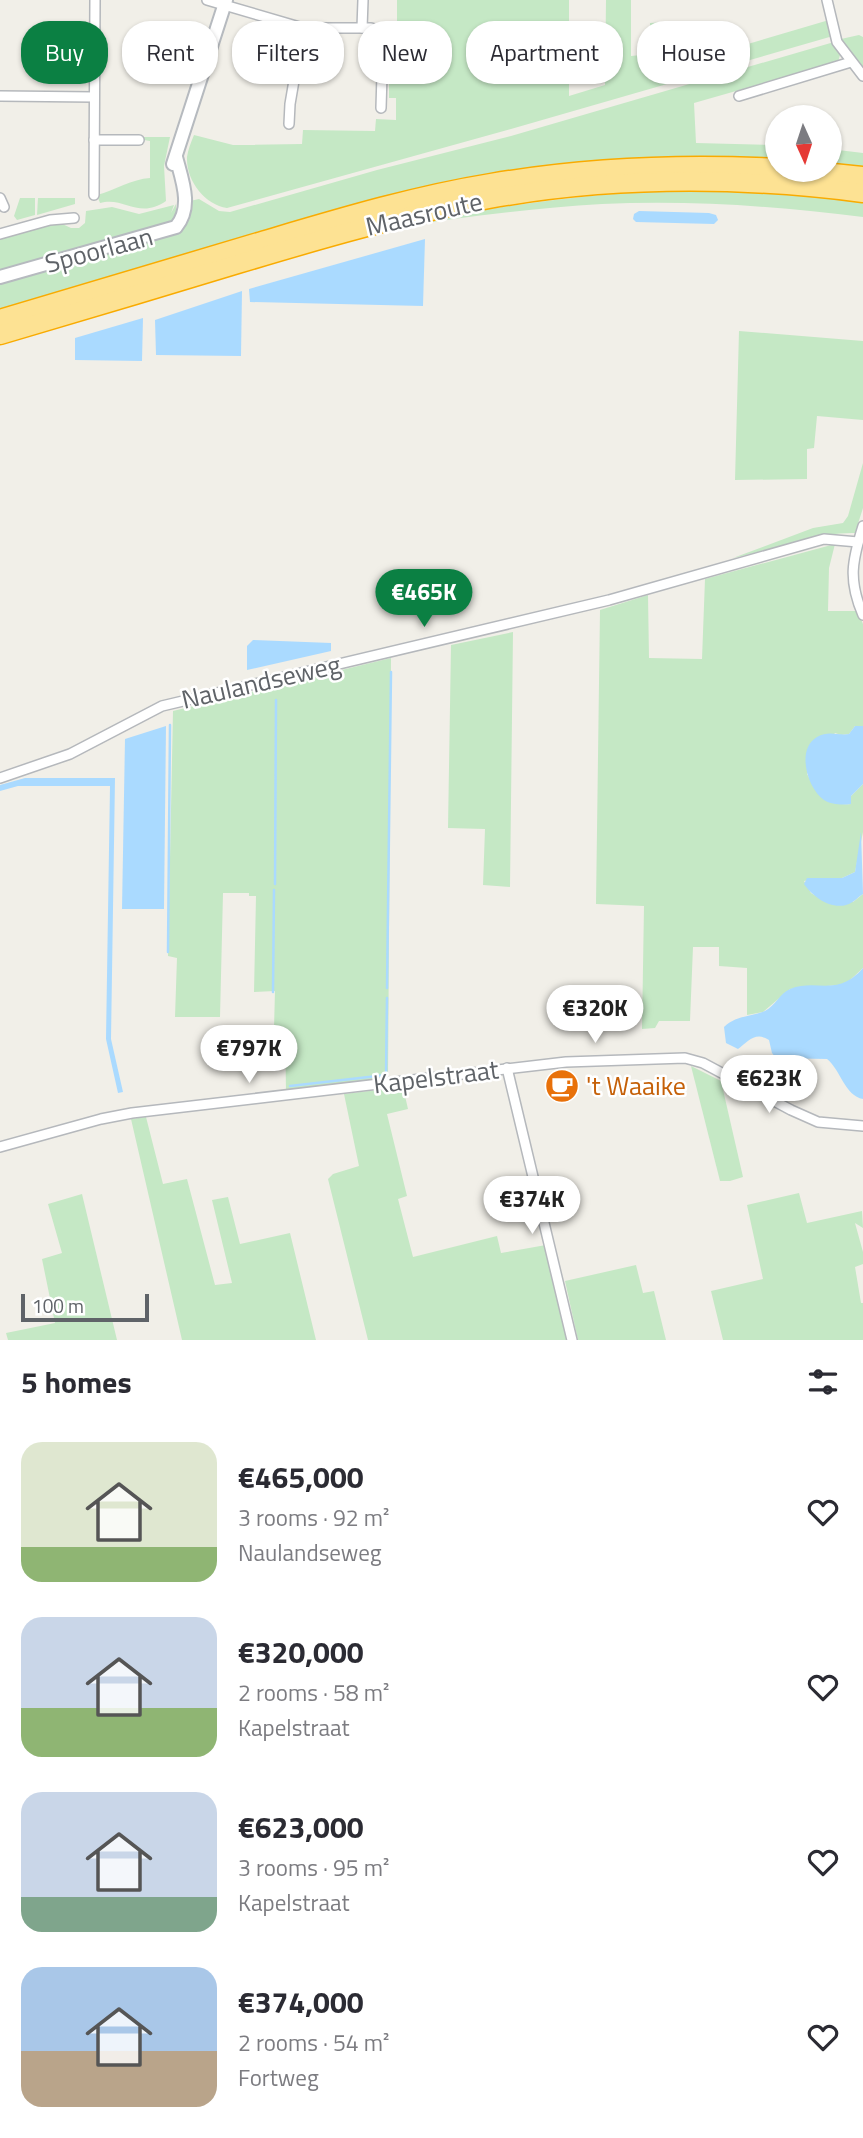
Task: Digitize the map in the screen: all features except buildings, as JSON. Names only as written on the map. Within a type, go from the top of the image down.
[{"type":"highway","name":"Maasroute","points":[[0,319],[358,212],[452,190],[523,178],[613,168],[765,168]]},
{"type":"highway","points":[[842,174],[863,176]]},
{"type":"highway","name":"Maasroute","points":[[0,335],[362,227],[491,199],[589,186],[676,182],[759,183],[863,193]]},
{"type":"main road","name":"Spoorlaan","points":[[0,277],[171,230],[183,219],[187,199],[176,157],[225,2]]},
{"type":"street","points":[[94,195],[95,0]]},
{"type":"street","points":[[207,0],[225,2],[282,21]]},
{"type":"street","points":[[362,21],[363,0]]},
{"type":"street","points":[[827,0],[837,42],[863,76]]},
{"type":"street","points":[[739,96],[851,62]]},
{"type":"street","points":[[289,124],[293,84]]},
{"type":"street","points":[[382,84],[382,108]]},
{"type":"street","points":[[0,96],[94,97]]},
{"type":"street","points":[[94,139],[139,140]]},
{"type":"street","points":[[0,234],[50,220],[74,218]]},
{"type":"street","points":[[863,526],[852,573],[856,597],[863,615]]},
{"type":"street","name":"Naulandseweg","points":[[0,778],[61,758],[162,706],[609,600],[806,543],[824,539],[858,542]]},
{"type":"street","name":"Kapelstraat","points":[[0,1147],[132,1113],[588,1060],[685,1058],[703,1063],[818,1122],[863,1126]]},
{"type":"street","points":[[507,1068],[572,1340]]},
{"type":"green space","points":[[397,0],[569,0],[569,21],[466,21],[466,84],[569,84],[569,96],[605,84],[623,84],[623,21],[606,21],[606,0],[631,0],[631,56],[637,55],[637,84],[667,84],[227,208],[204,197],[193,183],[188,166],[187,154],[194,135],[233,145],[302,144],[303,130],[375,131],[376,119],[396,120],[396,98],[389,98],[389,84],[452,84],[452,21],[397,21]]},
{"type":"green space","points":[[829,20],[833,36],[750,60],[750,43]]},
{"type":"green space","points":[[859,35],[863,37],[863,71],[841,39]]},
{"type":"green space","points":[[834,42],[840,55],[838,62],[694,103],[696,143],[765,145],[765,160],[620,161],[532,168],[455,181],[333,210],[0,310],[0,282],[179,231],[190,219],[190,201],[199,199],[219,211],[230,212],[377,170],[511,136],[690,84],[750,84],[750,66]]},
{"type":"green space","points":[[144,137],[170,137],[164,166],[166,201],[148,208],[117,202],[100,203],[97,195],[150,178],[150,141],[144,140]]},
{"type":"green space","points":[[842,150],[863,153],[863,169],[842,166]]},
{"type":"green space","points":[[679,190],[772,192],[863,201],[863,217],[733,205],[635,203],[522,211],[390,228],[533,203]]},
{"type":"green space","points":[[20,198],[35,198],[35,215],[17,220],[14,216]]},
{"type":"green space","points":[[38,198],[75,198],[75,204],[37,215]]},
{"type":"green space","points":[[176,204],[176,217],[171,224],[0,273],[0,238],[58,222],[71,228],[79,228],[85,223],[86,211],[112,207],[139,214],[174,205],[171,213]]},
{"type":"green space","points":[[739,331],[863,341],[863,420],[817,416],[814,448],[807,449],[807,479],[735,480]]},
{"type":"green space","points":[[863,463],[863,508],[855,533],[808,538],[733,558],[813,528],[843,523],[848,516]]},
{"type":"green space","points":[[835,544],[829,568],[828,611],[858,611],[863,624],[863,726],[855,726],[849,734],[835,733],[807,774],[819,793],[835,803],[851,804],[851,796],[863,784],[863,832],[855,872],[842,878],[804,881],[811,893],[826,902],[853,902],[863,894],[863,968],[849,981],[840,985],[790,989],[763,1012],[747,1015],[747,968],[719,966],[719,947],[693,947],[690,1021],[659,1021],[655,1028],[642,1029],[644,906],[596,904],[600,610],[648,595],[649,658],[702,659],[705,579]]},
{"type":"green space","points":[[513,632],[510,887],[483,885],[485,829],[448,828],[451,645]]},
{"type":"green space","points":[[391,658],[388,1078],[286,1091],[285,1029],[274,1028],[275,991],[254,992],[256,896],[249,896],[249,893],[223,893],[220,1017],[175,1017],[177,958],[168,956],[173,711]]},
{"type":"green space","points":[[691,1066],[721,1081],[743,1177],[720,1181]]},
{"type":"green space","points":[[403,1087],[408,1109],[387,1114],[407,1196],[398,1199],[413,1257],[497,1236],[501,1253],[546,1245],[568,1340],[368,1340],[328,1179],[333,1174],[359,1166],[344,1094]]},
{"type":"green space","points":[[146,1117],[163,1184],[187,1179],[215,1285],[232,1283],[212,1200],[228,1197],[240,1244],[290,1233],[316,1340],[182,1340],[131,1119]]},
{"type":"green space","points":[[799,1193],[807,1223],[862,1211],[863,1228],[855,1223],[863,1252],[863,1264],[855,1267],[863,1303],[863,1340],[723,1340],[711,1291],[763,1279],[747,1205]]},
{"type":"green space","points":[[82,1194],[117,1340],[8,1340],[6,1333],[55,1323],[42,1259],[62,1253],[48,1204]]},
{"type":"green space","points":[[636,1265],[643,1293],[654,1291],[666,1340],[578,1340],[565,1281]]},
{"type":"water","points":[[639,211],[709,213],[716,215],[718,220],[714,224],[636,222],[633,219],[634,214]]},
{"type":"water","points":[[425,239],[423,306],[250,302],[249,289]]},
{"type":"water","points":[[242,291],[241,356],[156,355],[155,320]]},
{"type":"water","points":[[143,318],[142,361],[75,360],[75,338]]},
{"type":"water","points":[[253,640],[331,643],[331,651],[247,670],[247,646]]},
{"type":"water","points":[[166,726],[164,909],[122,909],[125,739]]},
{"type":"water","points":[[855,726],[863,726],[863,784],[851,796],[851,804],[830,803],[818,794],[809,778],[806,768],[807,750],[817,737],[826,734],[849,734]]},
{"type":"water","points":[[25,778],[115,778],[111,1039],[123,1092],[118,1093],[106,1039],[110,786],[18,786],[0,791],[0,785]]},
{"type":"water","points":[[861,832],[863,894],[843,906],[824,902],[804,884],[807,878],[842,878],[855,872]]},
{"type":"water","points":[[863,968],[863,1099],[847,1088],[827,1059],[776,1058],[769,1040],[760,1037],[752,1038],[738,1049],[726,1043],[724,1027],[739,1018],[765,1011],[786,991],[800,986],[836,985],[854,977]]},
{"type":"waterway","points":[[387,988],[391,672]]},
{"type":"waterway","points":[[275,884],[276,700]]},
{"type":"waterway","points":[[168,952],[170,725]]},
{"type":"waterway","points":[[273,992],[274,890]]},
{"type":"waterway","points":[[290,1086],[386,1075],[387,998]]},
{"type":"place","name":"'t Waaike","points":[[562,1086]]}]
